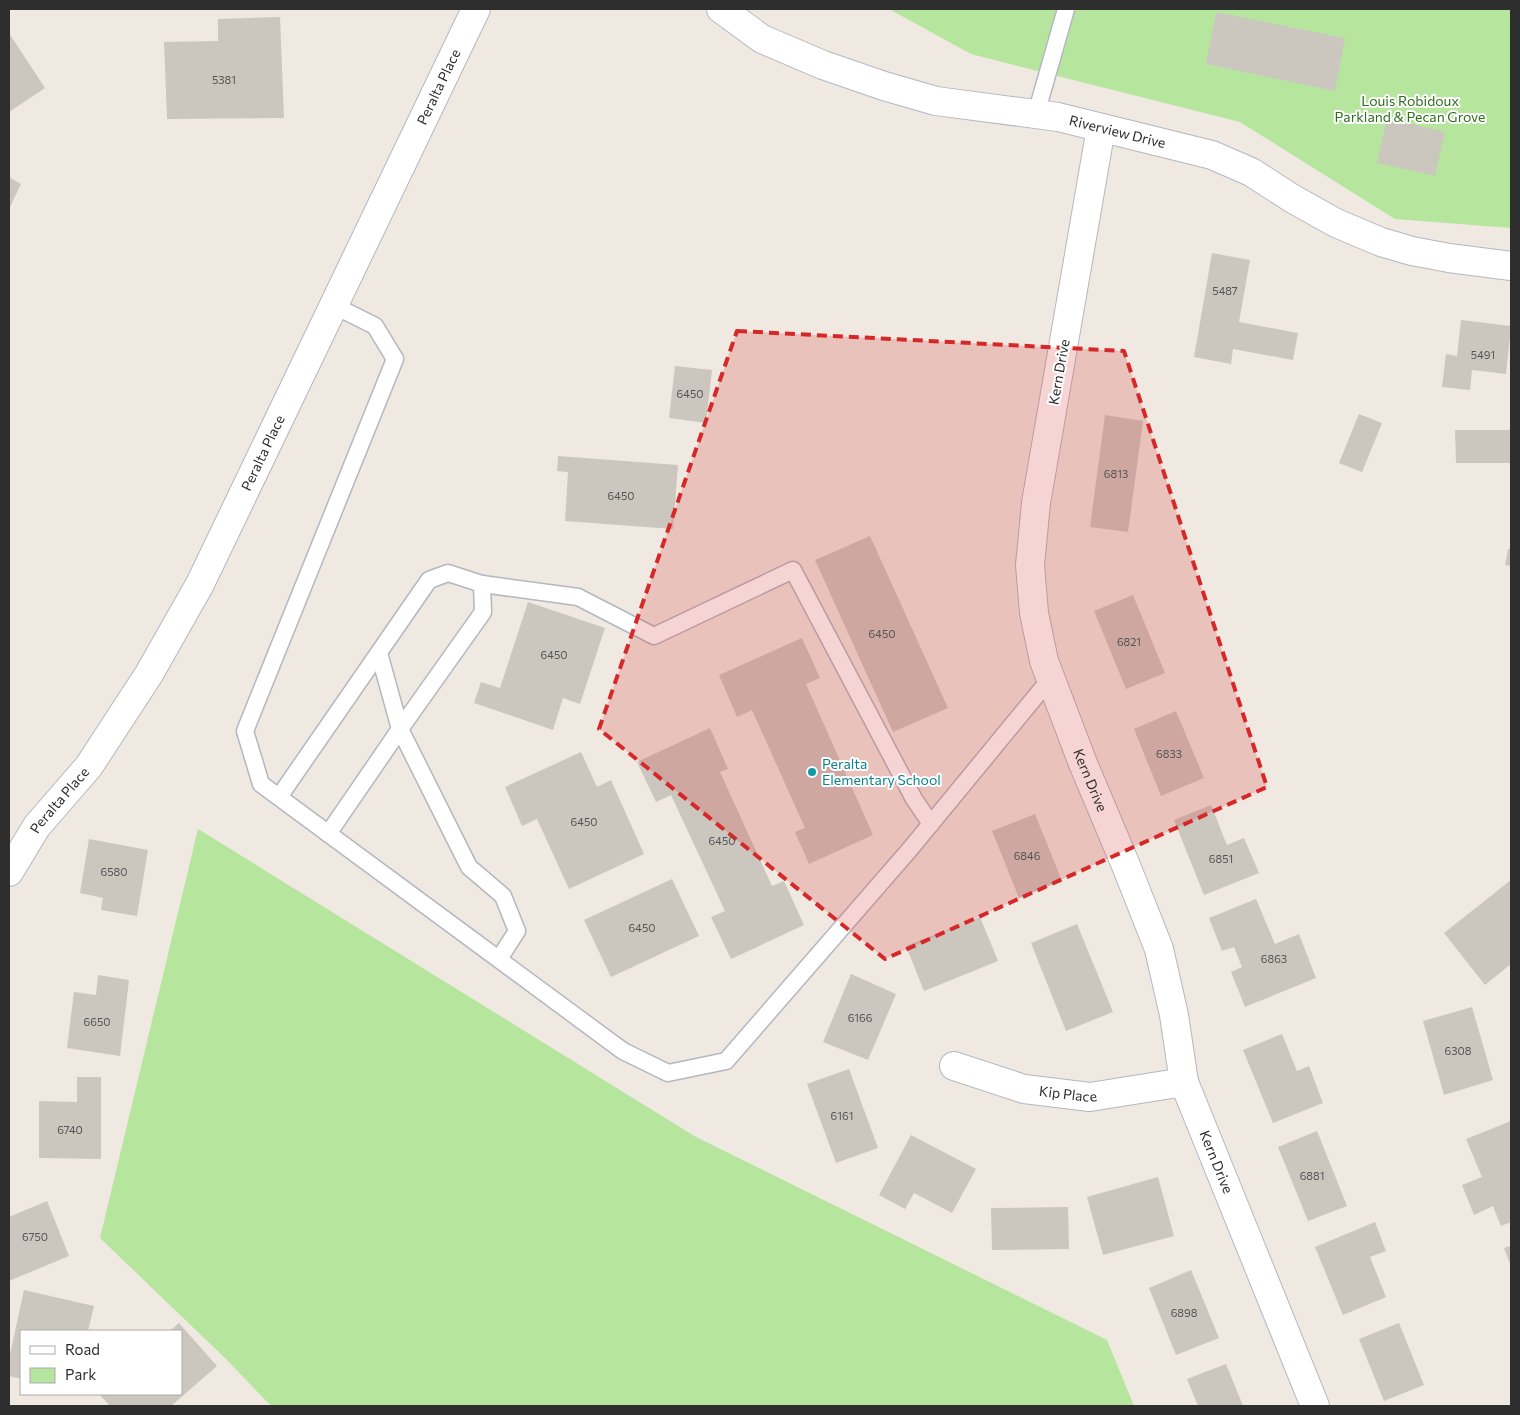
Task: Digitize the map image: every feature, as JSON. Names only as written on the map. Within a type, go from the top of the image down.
[{"type":"street","name":"Peralta Place","points":[[9,872],[36,826],[89,766],[149,674],[200,584],[476,9]]},
{"type":"street","name":"Riverview Drive","points":[[722,9],[762,39],[823,65],[884,86],[936,101],[1058,117],[1212,155],[1252,172],[1336,224],[1382,242],[1412,251],[1449,258],[1511,266]]},
{"type":"street","name":"Kern Drive","points":[[1101,128],[1036,503],[1030,565],[1034,613],[1044,661],[1050,679],[1158,949],[1174,1015],[1184,1082],[1314,1406]]},
{"type":"street","name":"Kip Place","points":[[954,1066],[1024,1089],[1090,1097],[1184,1082]]},
{"type":"lane","points":[[1036,114],[1066,9]]},
{"type":"lane","points":[[333,305],[375,326],[395,359],[245,731],[261,784],[623,1051],[668,1073],[726,1061],[931,824],[1050,679]]},
{"type":"lane","points":[[279,798],[429,580],[448,573],[482,584],[578,597],[654,636],[793,570],[910,791],[931,824]]},
{"type":"lane","points":[[328,834],[484,612],[482,584]]},
{"type":"lane","points":[[379,653],[400,729],[469,867],[503,896],[517,931],[499,959]]},
{"type":"highlighted area","points":[[737,331],[1124,351],[1267,787],[885,959],[599,729]]},
{"type":"green space","name":"Louis Robidoux Parkland & Pecan Grove","points":[[889,9],[1511,9],[1511,228],[1395,219],[1240,122],[971,54]]},
{"type":"green space","points":[[198,829],[696,1137],[1107,1340],[1134,1406],[271,1406],[227,1360],[100,1238]]},
{"type":"building","points":[[1216,12],[1345,38],[1335,91],[1206,64]]},
{"type":"building","points":[[280,17],[284,118],[167,119],[164,42],[218,41],[218,19]]},
{"type":"building","points":[[9,33],[45,88],[9,112]]},
{"type":"building","points":[[1387,118],[1445,132],[1435,176],[1377,163]]},
{"type":"building","points":[[9,177],[21,184],[9,209]]},
{"type":"building","points":[[1212,253],[1250,260],[1239,322],[1298,333],[1293,360],[1233,349],[1231,364],[1194,357]]},
{"type":"building","points":[[1461,320],[1511,326],[1506,374],[1472,370],[1470,390],[1442,387],[1446,354],[1457,356]]},
{"type":"building","points":[[675,366],[712,370],[706,423],[669,418]]},
{"type":"building","points":[[1359,414],[1382,423],[1362,472],[1339,463]]},
{"type":"building","points":[[1105,415],[1143,421],[1128,532],[1090,527]]},
{"type":"building","points":[[1455,430],[1511,430],[1511,463],[1456,463]]},
{"type":"building","points":[[558,456],[678,465],[673,529],[565,521],[568,472],[557,471]]},
{"type":"building","name":"Peralta Elementary School","points":[[870,536],[948,708],[893,732],[815,560]]},
{"type":"building","points":[[1508,549],[1511,549],[1511,566],[1505,565]]},
{"type":"building","points":[[1133,595],[1165,673],[1126,689],[1094,611]]},
{"type":"building","points":[[528,602],[605,628],[580,704],[563,698],[553,730],[474,703],[481,682],[500,688]]},
{"type":"building","name":"Peralta Elementary School","points":[[802,638],[820,678],[806,684],[873,835],[809,864],[795,832],[805,828],[752,710],[737,717],[719,675]]},
{"type":"building","points":[[1176,711],[1204,778],[1161,796],[1134,729]]},
{"type":"building","points":[[710,728],[728,769],[720,772],[772,886],[784,881],[804,925],[731,959],[711,917],[725,911],[671,795],[656,802],[637,762]]},
{"type":"building","points":[[581,752],[597,787],[611,780],[644,854],[569,889],[537,819],[522,826],[505,787]]},
{"type":"building","points":[[1211,805],[1227,845],[1244,838],[1259,873],[1204,895],[1174,820]]},
{"type":"building","points":[[1035,814],[1062,881],[1019,898],[992,831]]},
{"type":"building","points":[[89,839],[148,850],[137,916],[101,910],[103,898],[80,893]]},
{"type":"building","points":[[672,879],[699,936],[611,977],[584,920]]},
{"type":"building","points":[[1511,880],[1511,964],[1485,985],[1444,933]]},
{"type":"building","points":[[1256,899],[1275,944],[1299,934],[1316,978],[1245,1007],[1231,972],[1242,967],[1234,947],[1222,951],[1209,918]]},
{"type":"building","points":[[980,917],[998,961],[924,991],[906,946]]},
{"type":"building","points":[[1077,924],[1113,1012],[1066,1031],[1031,943]]},
{"type":"building","points":[[851,974],[896,994],[868,1060],[823,1042]]},
{"type":"building","points":[[98,975],[129,980],[120,1056],[67,1048],[74,992],[96,995]]},
{"type":"building","points":[[1472,1007],[1493,1080],[1444,1095],[1423,1021]]},
{"type":"building","points":[[1282,1034],[1297,1071],[1309,1066],[1323,1103],[1273,1123],[1243,1050]]},
{"type":"building","points":[[849,1069],[878,1148],[836,1163],[807,1084]]},
{"type":"building","points":[[77,1077],[101,1077],[101,1159],[39,1158],[39,1101],[77,1102]]},
{"type":"building","points":[[1511,1121],[1511,1222],[1501,1226],[1493,1206],[1474,1215],[1462,1185],[1482,1177],[1466,1139]]},
{"type":"building","points":[[1317,1131],[1347,1206],[1308,1221],[1278,1147]]},
{"type":"building","points":[[911,1135],[976,1169],[952,1213],[914,1193],[905,1209],[879,1195]]},
{"type":"building","points":[[1158,1177],[1174,1236],[1103,1255],[1087,1197]]},
{"type":"building","points":[[47,1201],[69,1256],[9,1281],[9,1217]]},
{"type":"building","points":[[1068,1207],[1069,1249],[992,1250],[991,1208]]},
{"type":"building","points":[[1375,1222],[1386,1251],[1370,1257],[1386,1297],[1343,1315],[1315,1247]]},
{"type":"building","points":[[1511,1246],[1511,1266],[1504,1248]]},
{"type":"building","points":[[1191,1270],[1219,1338],[1176,1355],[1149,1288]]},
{"type":"building","points":[[24,1290],[94,1306],[88,1330],[20,1330],[20,1379],[9,1376],[9,1359]]},
{"type":"building","points":[[179,1323],[217,1366],[171,1406],[110,1406],[100,1395],[182,1395],[182,1330],[171,1330]]},
{"type":"building","points":[[1399,1323],[1424,1385],[1384,1401],[1359,1339]]},
{"type":"building","points":[[1226,1364],[1243,1406],[1198,1406],[1187,1379]]},
{"type":"place","name":"Peralta Elementary School","points":[[812,772]]}]
